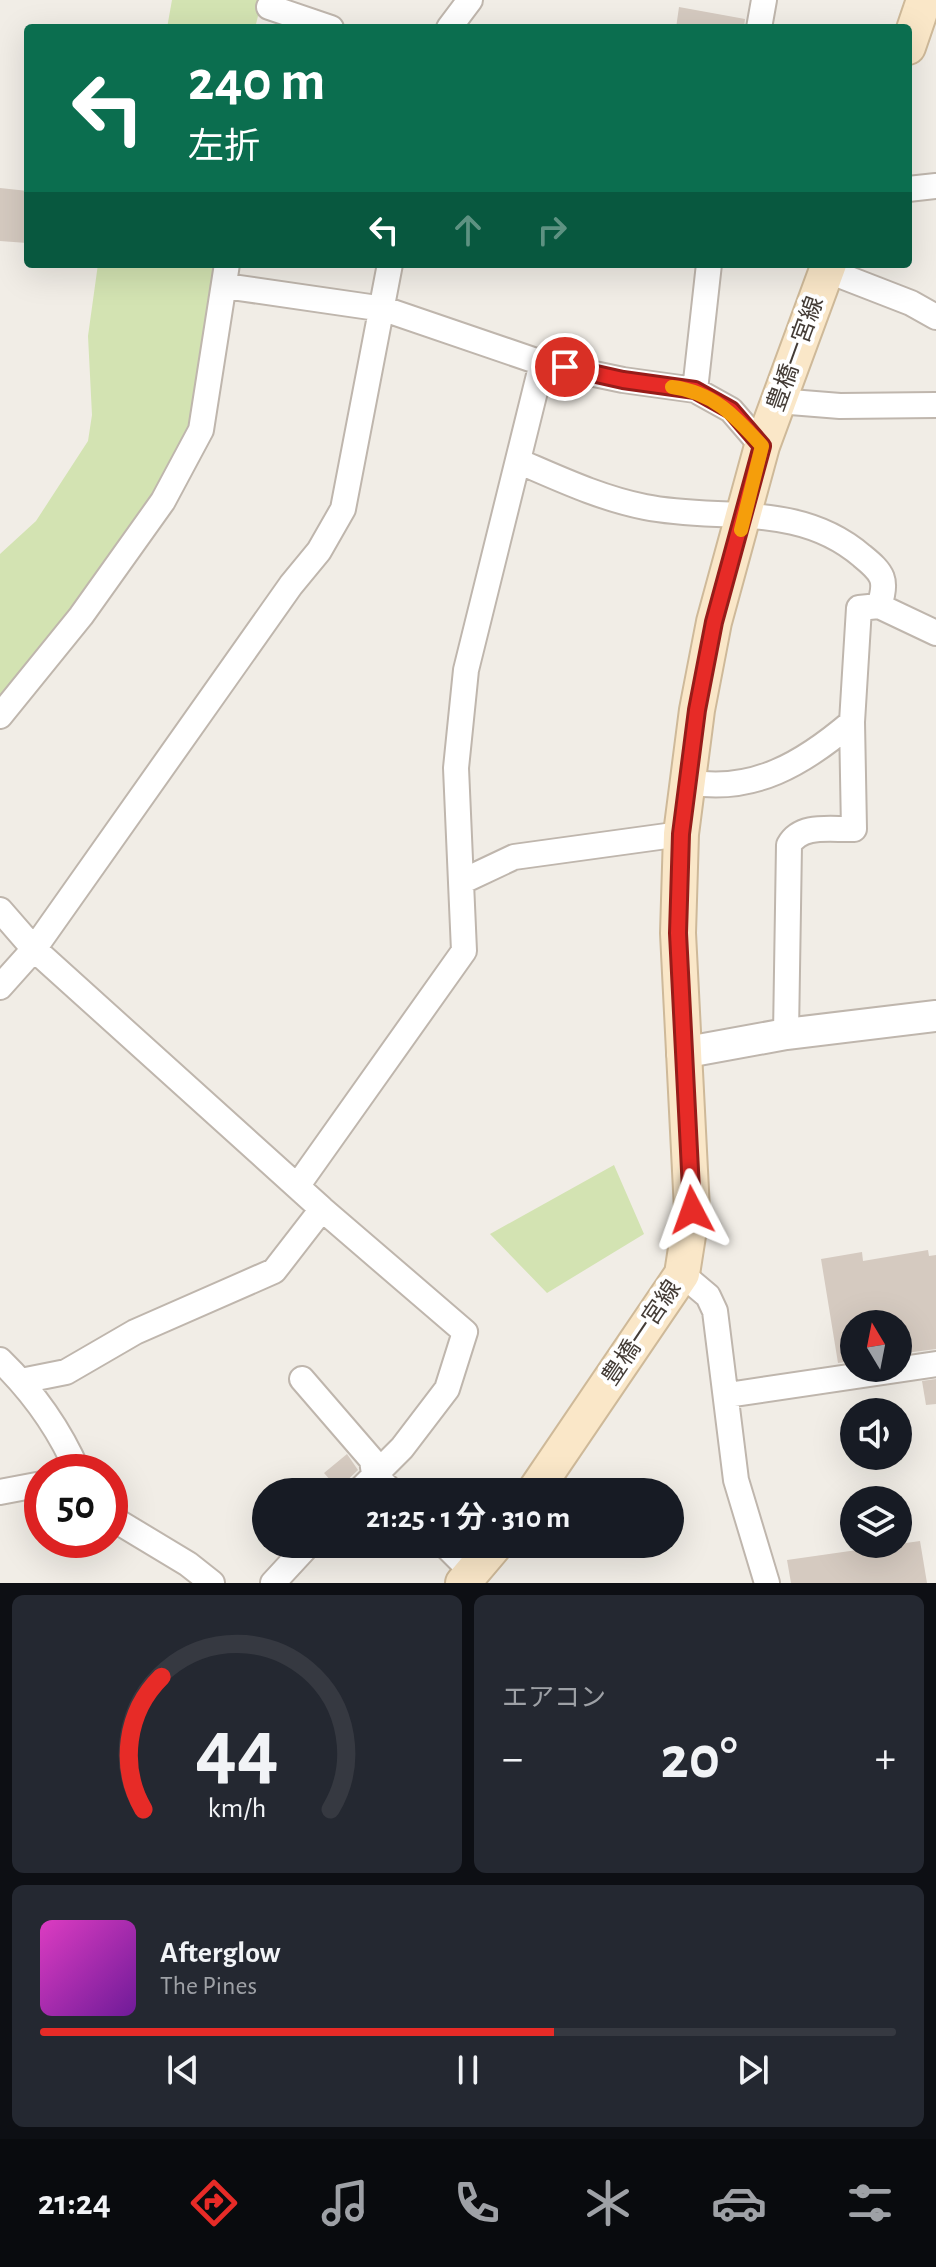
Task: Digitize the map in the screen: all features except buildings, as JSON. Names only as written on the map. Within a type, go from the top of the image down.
[{"type":"main road","points":[[912,35],[924,0]]},
{"type":"main road","name":"豊橋一宮線","points":[[544,1478],[682,1274],[692,1210],[678,933],[681,834],[688,782],[714,622],[762,446],[828,268]]},
{"type":"main road","points":[[468,1578],[484,1558]]},
{"type":"street","points":[[452,24],[470,0]]},
{"type":"street","points":[[760,24],[764,0]]},
{"type":"street","points":[[269,12],[316,24]]},
{"type":"street","points":[[912,189],[936,186]]},
{"type":"street","points":[[0,987],[34,949],[291,585],[319,551],[343,509],[389,268]]},
{"type":"street","points":[[695,390],[709,268]]},
{"type":"street","points":[[830,268],[936,317]]},
{"type":"street","points":[[0,716],[81,616],[163,501],[201,430],[226,275],[384,309],[542,363],[623,380],[695,390],[731,410],[762,446]]},
{"type":"street","points":[[298,1185],[464,951],[456,768],[466,670],[542,363]]},
{"type":"street","points":[[778,401],[840,406],[936,405]]},
{"type":"street","points":[[518,461],[578,489],[647,508],[746,513],[808,525],[847,543],[883,573],[886,586],[879,606]]},
{"type":"street","points":[[786,1034],[789,845],[794,835],[804,830],[854,829],[852,722],[859,608],[879,606],[936,633]]},
{"type":"street","points":[[688,782],[711,786],[746,782],[781,772],[813,755],[852,722]]},
{"type":"street","points":[[461,882],[514,857],[681,834]]},
{"type":"street","points":[[0,910],[34,949],[322,1209],[465,1332],[447,1389],[402,1448],[370,1478]]},
{"type":"street","points":[[682,1053],[786,1034],[936,1016]]},
{"type":"street","points":[[21,1381],[66,1372],[135,1332],[274,1271],[322,1209]]},
{"type":"street","points":[[682,1274],[708,1296],[715,1311],[728,1395],[736,1480],[767,1583]]},
{"type":"street","points":[[0,1360],[21,1381],[59,1430],[70,1454]]},
{"type":"street","points":[[728,1395],[936,1364]]},
{"type":"street","points":[[302,1379],[372,1460],[374,1474],[378,1478]]},
{"type":"street","points":[[0,1492],[24,1487]]},
{"type":"street","points":[[128,1528],[188,1564],[212,1583]]},
{"type":"street","points":[[273,1583],[296,1558]]},
{"type":"street","points":[[454,1558],[468,1578]]},
{"type":"green space","points":[[172,0],[262,0],[256,24],[168,24]]},
{"type":"green space","points":[[97,268],[216,268],[196,419],[158,495],[0,704],[0,554],[36,521],[88,441],[92,415],[88,336]]},
{"type":"green space","points":[[614,1165],[644,1234],[547,1293],[490,1234]]},
{"type":"slow traffic","points":[[672,387],[695,390],[731,410],[762,446],[741,530]]},
{"type":"route","points":[[565,367],[623,380],[695,390],[731,410],[762,446],[714,622],[697,710],[681,834],[678,933],[692,1210]]}]
